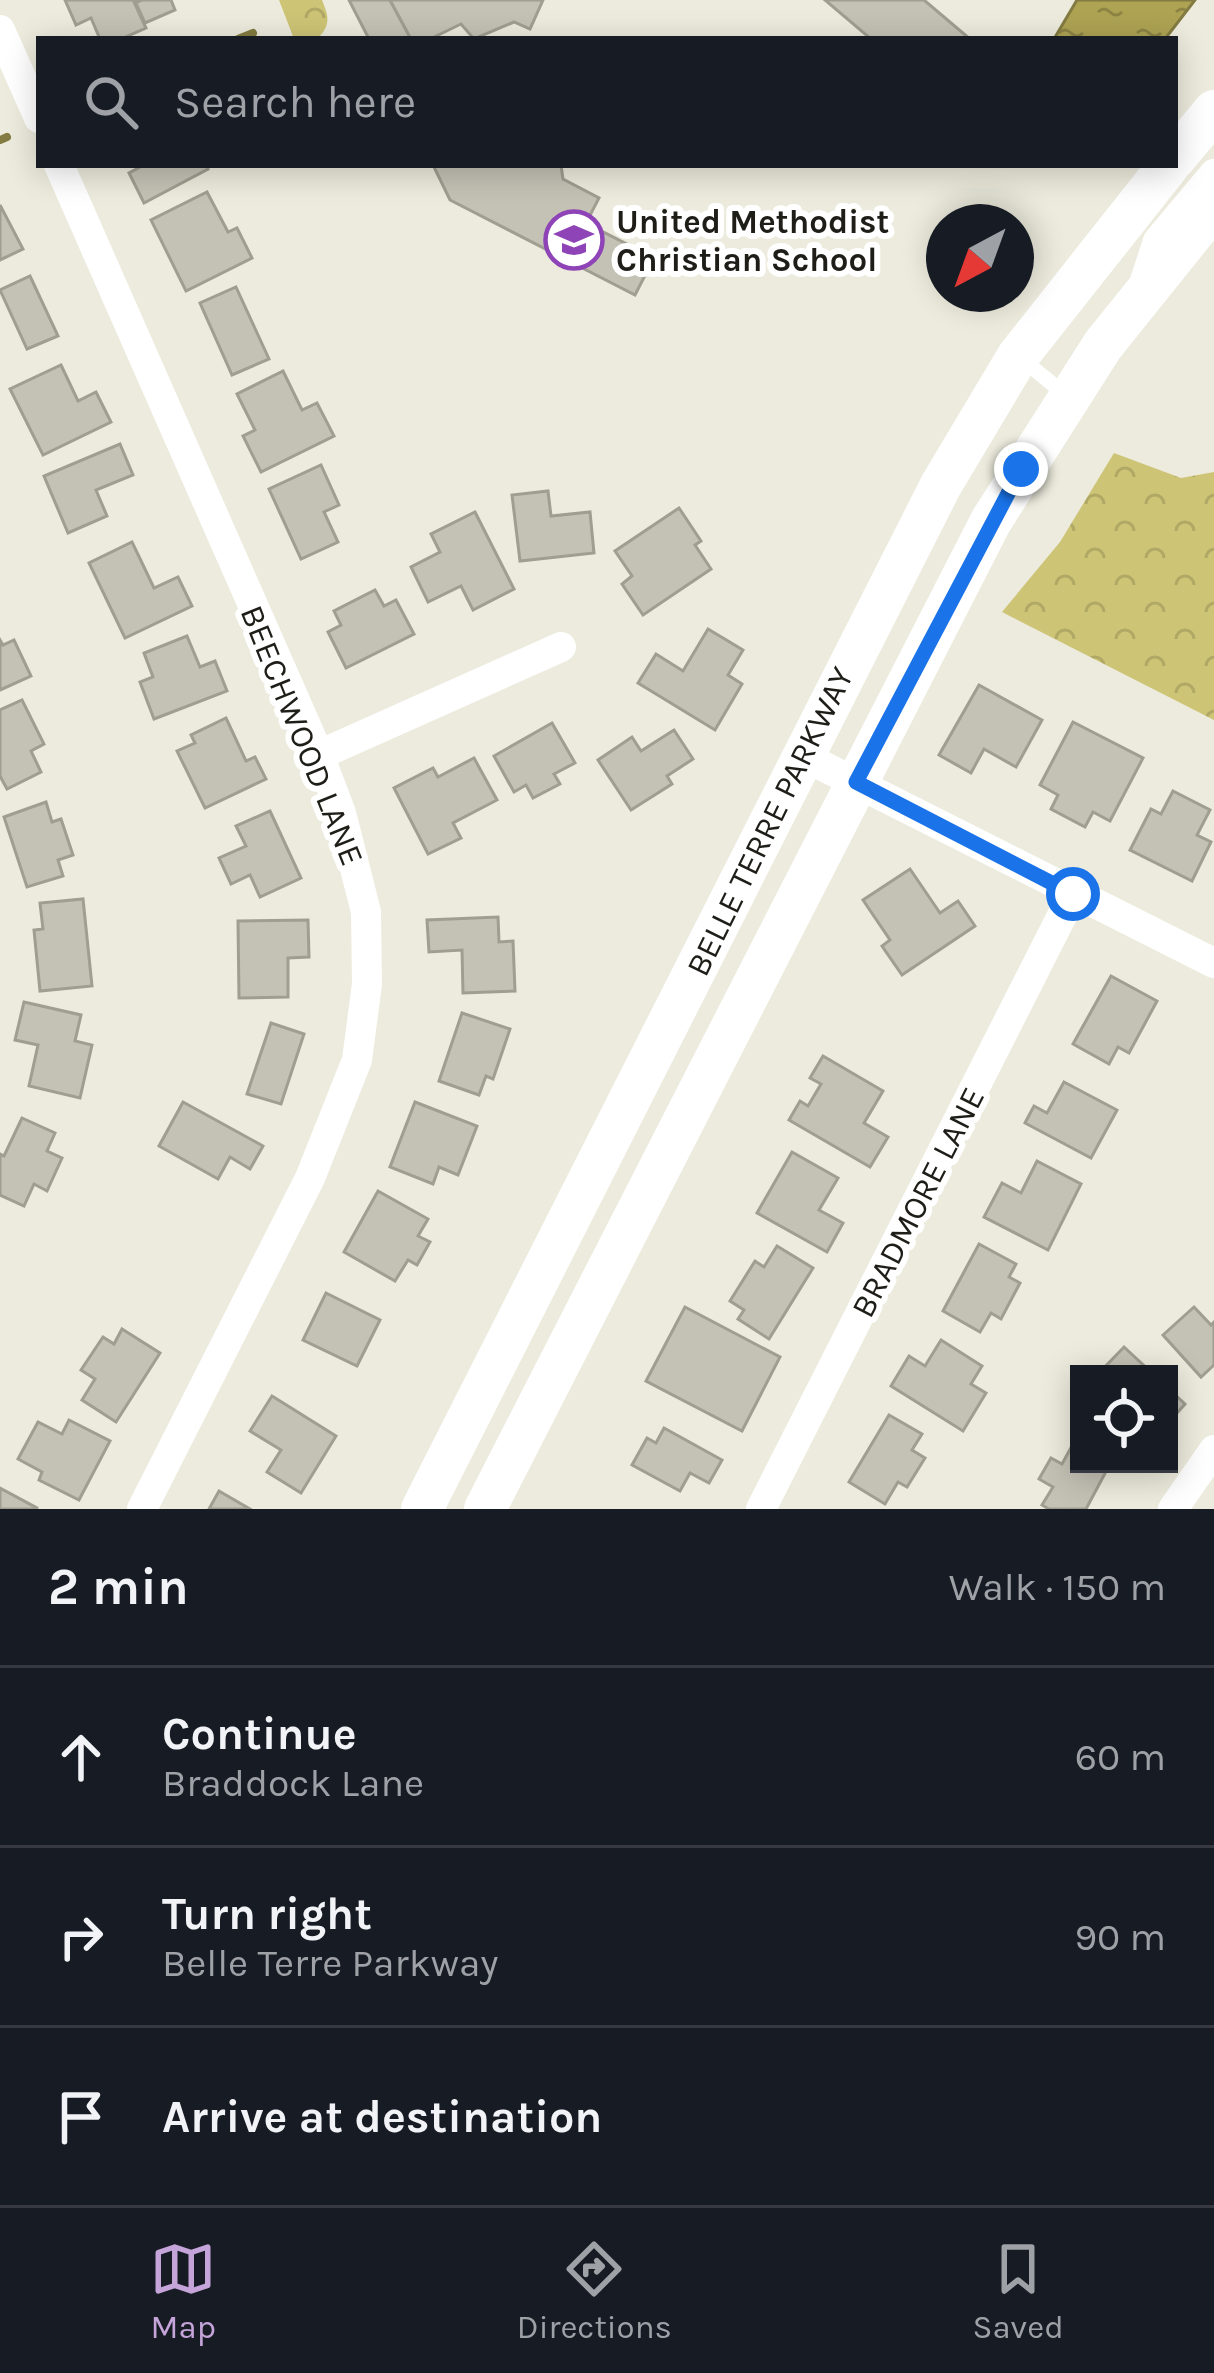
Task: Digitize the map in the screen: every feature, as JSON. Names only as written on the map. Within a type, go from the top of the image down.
[{"type":"main road","points":[[1178,154],[1214,111]]},
{"type":"main road","name":"BELLE TERRE PARKWAY","points":[[422,1509],[916,530],[1018,356],[1167,168]]},
{"type":"main road","name":"BELLE TERRE PARKWAY","points":[[485,1509],[991,520],[1067,396],[1214,207]]},
{"type":"street","points":[[0,29],[36,111]]},
{"type":"street","name":"BEECHWOOD LANE","points":[[60,168],[319,755],[341,813],[366,912],[367,984],[357,1060],[310,1178],[142,1509]]},
{"type":"street","points":[[1140,298],[1157,241],[1214,174]]},
{"type":"street","points":[[319,755],[561,647]]},
{"type":"street","points":[[801,754],[1214,963]]},
{"type":"street","name":"BRADMORE LANE","points":[[761,1509],[1073,894]]},
{"type":"street","points":[[1173,1509],[1214,1450]]},
{"type":"lane","points":[[1018,356],[1067,396]]},
{"type":"green space","points":[[279,0],[322,0],[327,21],[319,36],[293,36]]},
{"type":"green space","points":[[1114,453],[1181,478],[1214,472],[1214,720],[1002,612],[1060,542]]},
{"type":"water","points":[[1077,0],[1195,0],[1167,36],[1056,36]]},
{"type":"building","points":[[65,0],[139,0],[134,2],[146,28],[128,36],[99,36],[91,18],[76,25]]},
{"type":"building","points":[[171,0],[175,10],[145,23],[136,3]]},
{"type":"building","points":[[349,0],[390,0],[409,36],[367,36]]},
{"type":"building","points":[[390,0],[543,0],[530,29],[514,22],[471,36],[461,24],[436,36],[409,36]]},
{"type":"building","points":[[825,0],[924,0],[966,36],[867,36]]},
{"type":"building","points":[[138,168],[208,169],[144,203],[129,173]]},
{"type":"building","name":"United Methodist Christian School","points":[[434,168],[561,168],[563,179],[599,198],[586,223],[654,258],[635,295],[450,200]]},
{"type":"building","points":[[207,192],[228,232],[237,228],[252,258],[186,291],[151,220]]},
{"type":"building","points":[[0,205],[23,249],[0,260]]},
{"type":"building","points":[[30,276],[58,336],[27,349],[0,290]]},
{"type":"building","points":[[236,287],[269,359],[232,375],[200,303]]},
{"type":"building","points":[[61,365],[78,401],[96,392],[111,422],[43,455],[10,389]]},
{"type":"building","points":[[283,371],[302,410],[317,403],[334,436],[261,472],[243,436],[255,430],[237,394]]},
{"type":"building","points":[[120,444],[133,475],[96,490],[107,516],[68,533],[44,476]]},
{"type":"building","points":[[321,465],[339,505],[324,512],[338,542],[301,559],[269,489]]},
{"type":"building","points":[[548,491],[551,516],[590,512],[594,553],[520,561],[512,495]]},
{"type":"building","points":[[679,508],[701,541],[695,545],[711,569],[643,615],[622,584],[632,576],[615,551]]},
{"type":"building","points":[[475,512],[514,589],[473,610],[461,586],[428,602],[411,567],[440,552],[431,534]]},
{"type":"building","points":[[132,542],[154,588],[178,577],[192,606],[125,638],[89,563]]},
{"type":"building","points":[[375,590],[384,606],[396,600],[414,634],[346,668],[328,632],[341,625],[334,611]]},
{"type":"building","points":[[708,629],[743,650],[728,675],[742,684],[715,730],[638,683],[656,654],[683,671]]},
{"type":"building","points":[[187,636],[200,667],[215,661],[227,691],[154,719],[140,682],[153,677],[144,653]]},
{"type":"building","points":[[0,640],[3,645],[14,640],[31,676],[0,690]]},
{"type":"building","points":[[979,685],[1042,720],[1016,767],[984,749],[971,773],[939,755]]},
{"type":"building","points":[[22,700],[44,744],[31,751],[41,772],[7,789],[0,776],[0,710]]},
{"type":"building","points":[[226,718],[246,761],[255,757],[266,779],[205,808],[177,751],[195,743],[191,735]]},
{"type":"building","points":[[1073,722],[1143,758],[1110,821],[1093,812],[1085,827],[1051,809],[1058,795],[1040,785]]},
{"type":"building","points":[[552,723],[575,763],[554,774],[560,784],[533,798],[526,785],[514,792],[494,756]]},
{"type":"building","points":[[674,730],[693,759],[667,776],[672,784],[631,810],[598,760],[632,737],[641,751]]},
{"type":"building","points":[[474,758],[497,800],[453,823],[461,838],[428,854],[394,788],[433,768],[438,777]]},
{"type":"building","points":[[1173,791],[1210,810],[1197,835],[1211,842],[1192,881],[1130,850],[1151,809],[1161,814]]},
{"type":"building","points":[[46,802],[52,822],[61,819],[73,855],[58,860],[63,876],[27,887],[4,817]]},
{"type":"building","points":[[270,811],[301,878],[260,897],[250,875],[231,884],[219,858],[246,846],[236,826]]},
{"type":"building","points":[[910,869],[940,913],[958,901],[975,926],[902,975],[882,946],[890,940],[863,900]]},
{"type":"building","points":[[83,899],[92,986],[40,991],[34,930],[43,929],[40,903]]},
{"type":"building","points":[[498,917],[499,942],[513,941],[515,991],[463,993],[462,950],[429,952],[427,920]]},
{"type":"building","points":[[308,920],[309,957],[288,958],[288,997],[239,998],[238,921]]},
{"type":"building","points":[[1111,976],[1157,1001],[1129,1053],[1118,1047],[1109,1064],[1073,1044]]},
{"type":"building","points":[[24,1002],[81,1015],[75,1041],[92,1045],[80,1098],[29,1086],[38,1045],[15,1040]]},
{"type":"building","points":[[462,1013],[510,1029],[493,1079],[486,1076],[479,1095],[439,1081]]},
{"type":"building","points":[[271,1023],[304,1034],[281,1104],[247,1094]]},
{"type":"building","points":[[823,1056],[883,1091],[864,1123],[888,1137],[870,1167],[789,1120],[800,1101],[808,1106],[821,1084],[810,1078]]},
{"type":"building","points":[[1064,1082],[1117,1110],[1091,1158],[1025,1123],[1034,1106],[1047,1113]]},
{"type":"building","points":[[183,1102],[263,1146],[250,1169],[230,1157],[218,1179],[159,1146]]},
{"type":"building","points":[[415,1102],[477,1126],[458,1175],[439,1167],[433,1184],[390,1167]]},
{"type":"building","points":[[22,1118],[55,1133],[47,1151],[62,1158],[47,1191],[34,1184],[24,1206],[0,1195],[0,1154],[4,1156]]},
{"type":"building","points":[[792,1152],[838,1178],[819,1210],[843,1223],[827,1252],[757,1213]]},
{"type":"building","points":[[1037,1161],[1081,1184],[1048,1250],[984,1217],[1002,1183],[1021,1193]]},
{"type":"building","points":[[378,1191],[428,1219],[418,1236],[430,1242],[417,1265],[408,1260],[395,1281],[344,1252]]},
{"type":"building","points":[[979,1244],[1016,1264],[1009,1277],[1020,1283],[1001,1319],[991,1313],[980,1332],[943,1311]]},
{"type":"building","points":[[777,1246],[813,1268],[769,1339],[738,1319],[744,1310],[730,1301],[755,1261],[764,1267]]},
{"type":"building","points":[[326,1293],[380,1320],[357,1366],[303,1340]]},
{"type":"building","points":[[685,1307],[780,1357],[742,1431],[646,1381]]},
{"type":"building","points":[[1194,1307],[1211,1325],[1214,1322],[1214,1365],[1201,1377],[1163,1335]]},
{"type":"building","points":[[122,1329],[160,1353],[116,1422],[82,1400],[95,1379],[81,1370],[103,1337],[114,1344]]},
{"type":"building","points":[[941,1340],[982,1366],[971,1384],[986,1393],[963,1431],[891,1386],[909,1356],[925,1366]]},
{"type":"building","points":[[1124,1347],[1143,1365],[1107,1365]]},
{"type":"building","points":[[272,1396],[336,1436],[301,1493],[267,1472],[281,1450],[250,1431]]},
{"type":"building","points":[[889,1415],[922,1434],[912,1450],[925,1458],[907,1487],[898,1482],[885,1504],[849,1482]]},
{"type":"building","points":[[69,1420],[110,1441],[79,1500],[39,1480],[42,1472],[18,1459],[38,1422],[62,1434]]},
{"type":"building","points":[[664,1428],[722,1460],[709,1483],[690,1473],[680,1491],[632,1465],[647,1438],[656,1443]]},
{"type":"building","points":[[1070,1449],[1070,1473],[1105,1473],[1086,1509],[1042,1505],[1053,1487],[1039,1479],[1051,1458],[1062,1464]]},
{"type":"building","points":[[0,1488],[37,1508],[37,1509],[0,1509]]},
{"type":"building","points":[[219,1491],[250,1509],[209,1509]]},
{"type":"waterway","points":[[246,36],[253,33]]},
{"type":"waterway","points":[[0,140],[7,137]]},
{"type":"place","name":"United Methodist Christian School","points":[[574,240]]},
{"type":"route","points":[[1021,469],[856,782],[1073,894]]}]
